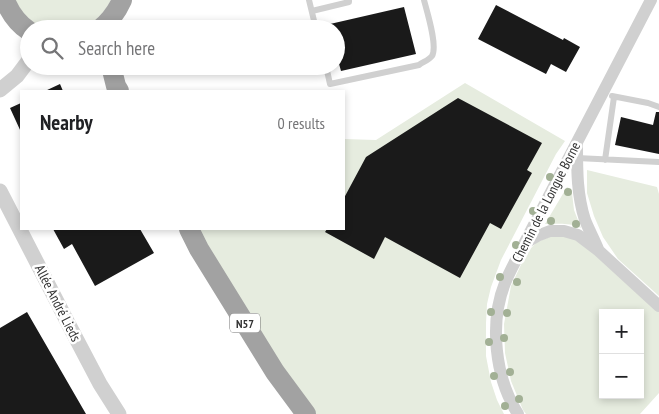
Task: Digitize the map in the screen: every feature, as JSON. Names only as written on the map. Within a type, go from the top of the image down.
[{"type":"highway","points":[[5,0],[10,12],[20,23]]},
{"type":"highway","points":[[110,20],[122,0]]},
{"type":"highway","points":[[106,75],[117,89]]},
{"type":"highway","points":[[113,75],[117,89]]},
{"type":"highway","name":"N57","points":[[189,230],[199,250],[275,372],[306,414]]},
{"type":"street","name":"Chemin de la Longue Borne","points":[[518,414],[502,379],[497,350],[496,336],[500,300],[505,282],[577,143],[608,96],[651,0]]},
{"type":"street","points":[[0,90],[20,72]]},
{"type":"street","points":[[577,143],[578,191],[586,220],[599,251]]},
{"type":"street","name":"Allée André Lieds","points":[[0,191],[68,325],[100,384],[119,414]]},
{"type":"street","points":[[524,244],[537,236],[557,230],[578,235],[599,251],[659,306]]},
{"type":"lane","points":[[309,0],[314,20]]},
{"type":"lane","points":[[312,11],[349,2],[349,0]]},
{"type":"lane","points":[[328,75],[330,84],[419,65],[427,60],[433,54],[434,45],[424,0]]},
{"type":"lane","points":[[605,160],[608,96],[648,103],[659,107]]},
{"type":"lane","points":[[577,158],[659,162]]},
{"type":"shaded area","points":[[15,0],[111,0],[96,20],[31,20],[21,11]]},
{"type":"shaded area","points":[[465,83],[565,141],[556,154],[501,260],[487,304],[486,356],[491,382],[504,414],[316,414],[266,343],[199,230],[345,230],[345,139],[376,140]]},
{"type":"shaded area","points":[[587,170],[657,187],[659,194],[659,296],[618,259],[603,237],[587,193]]},
{"type":"shaded area","points":[[567,187],[572,193],[574,210],[581,228],[567,224],[545,224]]},
{"type":"shaded area","points":[[552,236],[575,237],[659,311],[659,393],[640,414],[526,414],[523,410],[511,381],[505,353],[504,324],[511,286],[527,252],[537,242]]},
{"type":"building","points":[[496,5],[580,47],[566,72],[551,64],[546,74],[478,39]]},
{"type":"building","points":[[404,7],[416,54],[345,70],[345,21]]},
{"type":"building","points":[[60,84],[63,90],[47,90]]},
{"type":"building","points":[[458,98],[542,143],[527,170],[532,173],[501,229],[490,223],[460,278],[385,237],[374,259],[325,232],[326,230],[345,230],[345,196],[366,157]]},
{"type":"building","points":[[20,103],[20,130],[10,108]]},
{"type":"building","points":[[656,112],[659,112],[659,154],[615,145],[621,117],[653,125]]},
{"type":"building","points":[[54,230],[141,230],[154,253],[95,286],[72,244],[64,249]]},
{"type":"building","points":[[27,312],[86,414],[0,414],[0,328]]}]
